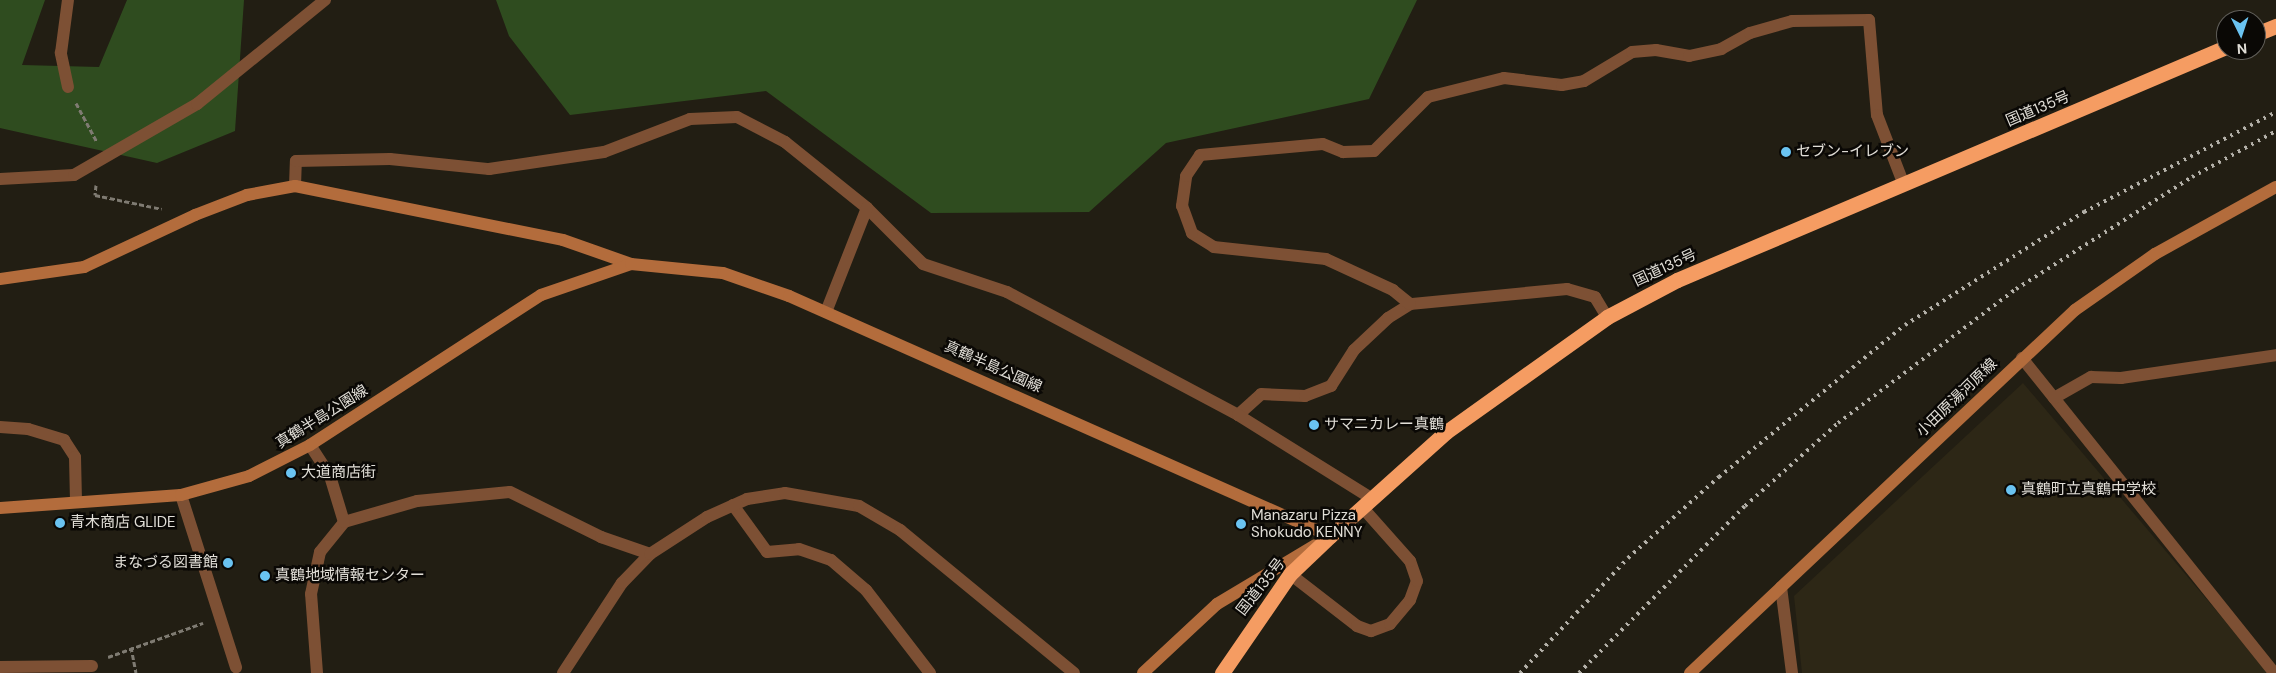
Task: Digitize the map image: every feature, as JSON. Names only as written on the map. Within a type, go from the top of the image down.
[{"type":"highway","name":"国道135号","points":[[1222,673],[1290,574],[1330,536],[1446,432],[1606,318],[1678,280],[2216,51]]},
{"type":"main road","name":"真鶴半島公園線","points":[[0,279],[84,267],[194,215],[248,195],[295,186],[563,240],[631,264],[739,277],[826,312],[1330,536]]},
{"type":"main road","name":"小田原湯河原線","points":[[1690,673],[2075,310],[2155,254],[2276,187]]},
{"type":"main road","name":"真鶴半島公園線","points":[[0,508],[181,495],[249,476],[310,445],[541,295],[631,264]]},
{"type":"main road","points":[[1143,673],[1217,604],[1330,536]]},
{"type":"street","points":[[68,0],[61,53],[68,87]]},
{"type":"street","points":[[0,179],[74,175],[197,104],[325,0]]},
{"type":"street","points":[[1410,304],[1393,290],[1326,259],[1214,247],[1192,233],[1182,206],[1186,176],[1200,155],[1323,144],[1343,152],[1374,151],[1428,98],[1504,78],[1562,85],[1584,81],[1632,52],[1656,50],[1688,56],[1792,21],[1870,20],[1877,115],[1904,185]]},
{"type":"street","points":[[295,186],[296,162],[390,159],[489,169],[604,152],[690,119],[737,117],[785,142],[867,208],[923,264],[1007,292],[1130,361],[1238,415],[1367,503],[1410,561],[1417,580],[1410,600],[1390,624],[1371,631],[1357,626],[1290,574]]},
{"type":"street","points":[[826,312],[867,208]]},
{"type":"street","points":[[1238,415],[1261,394],[1305,396],[1331,386],[1354,350],[1388,318],[1410,304],[1567,290],[1595,297],[1606,318]]},
{"type":"street","points":[[2054,398],[2091,377],[2121,378],[2276,354]]},
{"type":"street","points":[[2022,358],[2274,673]]},
{"type":"street","points":[[0,427],[28,429],[64,440],[75,458],[76,502]]},
{"type":"street","points":[[310,445],[330,476],[344,522]]},
{"type":"street","points":[[317,673],[311,594],[320,552],[344,522],[417,501],[510,492],[601,537],[650,554]]},
{"type":"street","points":[[563,673],[622,583],[650,554],[732,506],[785,493],[860,506],[900,530],[1074,673]]},
{"type":"street","points":[[181,495],[236,667]]},
{"type":"street","points":[[732,506],[767,552],[799,549],[838,566],[866,590],[930,673]]},
{"type":"street","points":[[1781,587],[1792,673]]},
{"type":"street","points":[[0,667],[92,666]]},
{"type":"path","points":[[68,87],[103,159],[95,195],[194,215]]},
{"type":"path","points":[[92,666],[131,648],[219,617]]},
{"type":"path","points":[[131,648],[136,673]]},
{"type":"shaded area","name":"真鶴町立真鶴中学校","points":[[2023,383],[2267,673],[1802,673],[1794,596]]},
{"type":"green space","points":[[0,0],[45,0],[22,65],[99,67],[127,0],[244,0],[235,131],[157,163],[0,128]]},
{"type":"green space","points":[[496,0],[1417,0],[1369,99],[1166,143],[1089,212],[931,213],[766,91],[570,115],[509,36]]},
{"type":"railway","points":[[1520,673],[1628,558],[1719,477],[1905,325],[2084,212],[2276,112]]},
{"type":"railway","points":[[1579,673],[1745,506],[1838,423],[2016,289],[2192,177],[2276,131]]},
{"type":"place","name":"セブン-イレブン","points":[[1786,152]]},
{"type":"place","name":"サマニカレー真鶴","points":[[1314,425]]},
{"type":"place","name":"大道商店街","points":[[291,473]]},
{"type":"place","name":"真鶴町立真鶴中学校","points":[[2011,490]]},
{"type":"place","name":"青木商店 GLIDE","points":[[60,523]]},
{"type":"place","name":"Manazaru Pizza Shokudo KENNY","points":[[1241,524]]},
{"type":"place","name":"まなづる図書館","points":[[228,563]]},
{"type":"place","name":"真鶴地域情報センター","points":[[265,576]]}]
